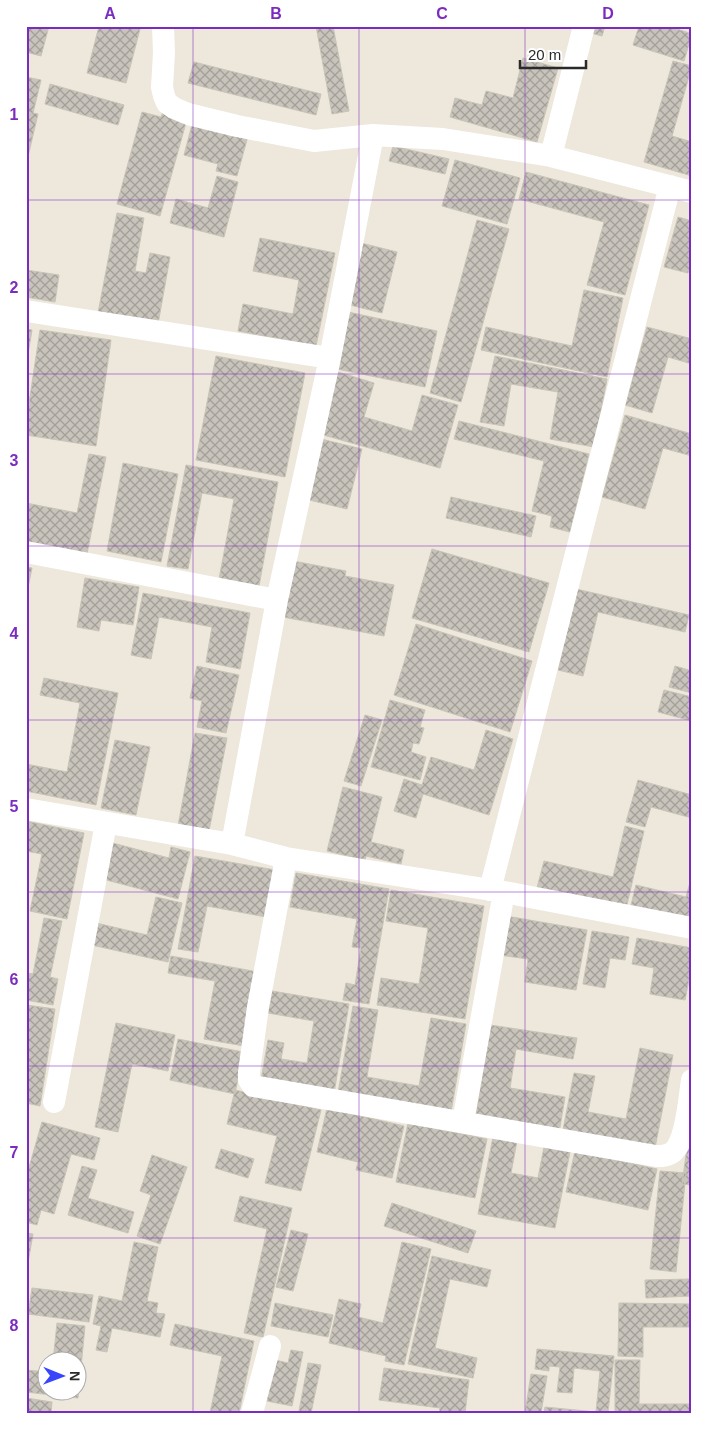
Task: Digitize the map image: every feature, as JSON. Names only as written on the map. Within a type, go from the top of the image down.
[{"type":"street","points":[[163,26],[162,87],[167,103],[188,114],[314,142],[373,136],[443,139],[551,156],[692,192]]},
{"type":"street","points":[[551,156],[584,26]]},
{"type":"street","points":[[232,844],[278,600],[330,358],[373,136]]},
{"type":"street","points":[[463,1122],[497,891],[670,186]]},
{"type":"street","points":[[26,311],[330,358]]},
{"type":"street","points":[[26,552],[278,600]]},
{"type":"street","points":[[26,809],[232,844],[286,858],[497,891],[692,928]]},
{"type":"street","points":[[54,1102],[106,823]]},
{"type":"street","points":[[286,858],[258,1007],[249,1080],[253,1086],[664,1156],[675,1150],[683,1132],[692,1080]]},
{"type":"street","points":[[252,1413],[270,1346]]},
{"type":"building","points":[[26,26],[49,26],[41,56],[26,52]]},
{"type":"building","points":[[99,26],[130,26],[140,29],[126,83],[87,73]]},
{"type":"building","points":[[316,26],[333,26],[349,111],[332,114]]},
{"type":"building","points":[[593,26],[605,26],[602,36],[591,33]]},
{"type":"building","points":[[639,26],[668,26],[692,34],[684,61],[633,45]]},
{"type":"building","points":[[523,58],[558,68],[537,142],[450,117],[455,98],[482,105],[486,91],[513,98]]},
{"type":"building","points":[[673,61],[692,66],[672,136],[692,142],[692,176],[644,162]]},
{"type":"building","points":[[194,62],[321,94],[316,115],[188,83]]},
{"type":"building","points":[[26,77],[41,80],[33,113],[38,114],[26,165]]},
{"type":"building","points":[[50,84],[124,105],[118,125],[45,104]]},
{"type":"building","points":[[142,112],[161,117],[163,112],[187,119],[160,216],[117,204]]},
{"type":"building","points":[[193,121],[248,136],[237,176],[216,171],[218,164],[184,155]]},
{"type":"building","points":[[393,146],[449,159],[445,174],[389,161]]},
{"type":"building","points":[[455,160],[520,178],[507,224],[442,206]]},
{"type":"building","points":[[526,172],[649,205],[625,295],[587,285],[604,222],[519,199]]},
{"type":"building","points":[[217,176],[238,182],[224,237],[170,223],[176,199],[208,208]]},
{"type":"building","points":[[117,213],[144,218],[135,271],[146,273],[150,253],[170,257],[158,324],[98,313]]},
{"type":"building","points":[[678,217],[692,221],[692,259],[688,273],[664,267]]},
{"type":"building","points":[[477,220],[509,229],[461,402],[430,393]]},
{"type":"building","points":[[260,238],[335,253],[316,346],[238,331],[243,304],[293,314],[299,280],[253,271]]},
{"type":"building","points":[[361,243],[397,252],[382,313],[346,304]]},
{"type":"building","points":[[26,270],[59,275],[55,302],[26,297]]},
{"type":"building","points":[[584,290],[623,298],[607,377],[481,350],[486,327],[572,346]]},
{"type":"building","points":[[348,312],[437,331],[425,387],[337,369]]},
{"type":"building","points":[[647,327],[692,339],[692,364],[668,357],[652,413],[625,405]]},
{"type":"building","points":[[26,329],[32,330],[26,366]]},
{"type":"building","points":[[40,330],[111,340],[96,446],[26,435],[26,423]]},
{"type":"building","points":[[216,356],[305,373],[285,477],[196,460]]},
{"type":"building","points":[[495,356],[607,379],[594,447],[550,439],[558,392],[511,384],[504,426],[480,422]]},
{"type":"building","points":[[338,372],[374,383],[364,417],[412,431],[422,395],[458,405],[440,468],[320,434]]},
{"type":"building","points":[[625,415],[692,434],[692,456],[663,448],[645,509],[602,497]]},
{"type":"building","points":[[459,421],[589,454],[570,532],[550,527],[552,516],[532,511],[544,461],[454,439]]},
{"type":"building","points":[[321,439],[362,449],[347,509],[305,499]]},
{"type":"building","points":[[89,454],[106,457],[87,554],[26,542],[26,503],[77,513]]},
{"type":"building","points":[[123,463],[178,474],[161,562],[107,551]]},
{"type":"building","points":[[186,465],[278,482],[259,586],[219,579],[234,499],[202,493],[188,569],[167,566]]},
{"type":"building","points":[[451,497],[536,516],[531,537],[446,518]]},
{"type":"building","points":[[432,549],[549,583],[529,652],[412,618]]},
{"type":"building","points":[[293,561],[346,571],[345,576],[394,585],[384,636],[283,617]]},
{"type":"building","points":[[26,567],[32,568],[26,597]]},
{"type":"building","points":[[85,578],[139,587],[133,625],[101,620],[99,631],[77,627]]},
{"type":"building","points":[[576,589],[689,615],[685,632],[598,612],[583,676],[558,670]]},
{"type":"building","points":[[143,593],[250,613],[240,669],[206,662],[212,627],[159,617],[151,659],[131,655]]},
{"type":"building","points":[[416,624],[532,661],[510,732],[394,695]]},
{"type":"building","points":[[197,666],[239,675],[226,733],[197,727],[202,701],[190,698]]},
{"type":"building","points":[[675,666],[692,671],[692,693],[669,687]]},
{"type":"building","points":[[44,678],[118,693],[96,805],[26,791],[26,764],[67,772],[80,703],[40,695]]},
{"type":"building","points":[[664,690],[692,697],[692,721],[658,712]]},
{"type":"building","points":[[390,700],[425,710],[420,727],[424,728],[419,744],[413,743],[411,752],[426,757],[420,780],[371,767]]},
{"type":"building","points":[[365,715],[382,720],[361,786],[344,781]]},
{"type":"building","points":[[486,730],[513,739],[489,815],[423,794],[416,818],[394,811],[404,779],[422,785],[431,757],[474,770]]},
{"type":"building","points":[[195,733],[227,738],[209,831],[178,826]]},
{"type":"building","points":[[115,740],[150,747],[136,815],[101,808]]},
{"type":"building","points":[[638,780],[692,795],[692,818],[651,807],[645,827],[626,822]]},
{"type":"building","points":[[343,787],[382,797],[371,842],[404,850],[401,864],[366,856],[365,860],[327,851]]},
{"type":"building","points":[[26,821],[84,833],[67,919],[30,911],[42,854],[26,851]]},
{"type":"building","points":[[625,826],[644,831],[626,909],[537,888],[544,861],[613,877]]},
{"type":"building","points":[[109,842],[169,858],[171,847],[190,852],[178,899],[99,878]]},
{"type":"building","points":[[195,856],[275,870],[266,917],[207,906],[198,952],[178,949]]},
{"type":"building","points":[[296,873],[389,889],[369,1004],[343,1000],[346,983],[355,985],[361,948],[352,947],[357,919],[290,907]]},
{"type":"building","points":[[692,875],[692,920],[631,905],[636,885],[686,897]]},
{"type":"building","points":[[391,890],[484,906],[465,1019],[377,1005],[381,978],[419,984],[428,928],[386,921]]},
{"type":"building","points":[[156,897],[182,903],[168,962],[87,944],[92,922],[147,935]]},
{"type":"building","points":[[506,916],[587,930],[576,990],[525,982],[528,959],[499,955]]},
{"type":"building","points":[[44,918],[62,921],[50,977],[58,979],[53,1005],[26,1000],[26,973],[33,974]]},
{"type":"building","points":[[592,931],[629,937],[625,960],[610,958],[605,988],[583,984]]},
{"type":"building","points":[[637,938],[692,948],[692,964],[685,1000],[650,994],[654,968],[632,964]]},
{"type":"building","points":[[171,956],[258,972],[244,1046],[204,1039],[215,981],[168,973]]},
{"type":"building","points":[[272,991],[349,1004],[334,1093],[261,1080],[268,1040],[284,1043],[281,1059],[307,1063],[314,1021],[268,1013]]},
{"type":"building","points":[[26,1005],[55,1009],[40,1106],[26,1103]]},
{"type":"building","points":[[353,1006],[378,1010],[367,1077],[419,1086],[431,1018],[466,1024],[451,1112],[338,1093]]},
{"type":"building","points":[[116,1023],[175,1035],[168,1071],[132,1064],[118,1132],[95,1127]]},
{"type":"building","points":[[490,1025],[577,1038],[573,1059],[516,1049],[510,1088],[565,1097],[559,1133],[475,1120]]},
{"type":"building","points":[[178,1039],[243,1052],[235,1094],[170,1080]]},
{"type":"building","points":[[640,1048],[673,1055],[654,1153],[562,1135],[574,1073],[595,1076],[588,1112],[626,1119]]},
{"type":"building","points":[[235,1090],[321,1110],[301,1191],[265,1183],[277,1136],[227,1124]]},
{"type":"building","points":[[327,1108],[404,1126],[392,1178],[356,1170],[358,1162],[317,1152]]},
{"type":"building","points":[[692,1112],[692,1185],[682,1184]]},
{"type":"building","points":[[42,1122],[100,1138],[94,1160],[71,1154],[54,1214],[41,1210],[37,1225],[26,1222],[28,1201],[26,1201],[26,1178]]},
{"type":"building","points":[[408,1123],[487,1139],[475,1198],[396,1182]]},
{"type":"building","points":[[493,1137],[517,1141],[511,1173],[538,1178],[544,1147],[570,1152],[555,1228],[478,1214]]},
{"type":"building","points":[[221,1149],[254,1159],[248,1178],[215,1168]]},
{"type":"building","points":[[575,1151],[657,1169],[648,1210],[566,1192]]},
{"type":"building","points":[[152,1155],[187,1167],[160,1244],[137,1236],[151,1195],[140,1191]]},
{"type":"building","points":[[82,1166],[97,1170],[88,1198],[134,1212],[128,1233],[68,1215]]},
{"type":"building","points":[[660,1171],[686,1173],[676,1272],[650,1269]]},
{"type":"building","points":[[240,1196],[292,1208],[263,1337],[244,1333],[267,1229],[234,1221]]},
{"type":"building","points":[[392,1203],[476,1231],[468,1253],[384,1226]]},
{"type":"building","points":[[291,1230],[308,1234],[293,1291],[276,1287]]},
{"type":"building","points":[[26,1233],[33,1234],[26,1274]]},
{"type":"building","points":[[134,1242],[158,1247],[147,1301],[158,1303],[156,1313],[165,1314],[160,1337],[112,1328],[107,1352],[96,1350],[101,1326],[93,1324],[99,1296],[122,1301]]},
{"type":"building","points":[[402,1242],[431,1249],[404,1365],[385,1361],[386,1356],[329,1343],[339,1299],[361,1304],[358,1317],[383,1323]]},
{"type":"building","points":[[432,1256],[491,1270],[487,1287],[450,1279],[435,1348],[477,1358],[473,1378],[408,1364]]},
{"type":"building","points":[[692,1279],[692,1296],[646,1298],[645,1280]]},
{"type":"building","points":[[32,1288],[93,1295],[89,1322],[28,1314]]},
{"type":"building","points":[[275,1303],[333,1315],[328,1337],[271,1326]]},
{"type":"building","points":[[619,1303],[689,1304],[689,1327],[643,1327],[643,1357],[618,1356]]},
{"type":"building","points":[[57,1323],[85,1326],[82,1352],[54,1352]]},
{"type":"building","points":[[175,1324],[254,1341],[239,1413],[210,1413],[222,1356],[170,1345]]},
{"type":"building","points":[[537,1349],[614,1356],[608,1413],[544,1413],[545,1407],[596,1412],[600,1371],[574,1368],[572,1393],[557,1392],[560,1367],[549,1366],[549,1371],[535,1369]]},
{"type":"building","points":[[291,1350],[303,1352],[292,1406],[262,1400],[271,1359],[288,1363]]},
{"type":"building","points":[[615,1360],[640,1360],[639,1404],[692,1404],[692,1413],[615,1413]]},
{"type":"building","points":[[308,1363],[321,1365],[311,1413],[299,1411]]},
{"type":"building","points":[[384,1368],[469,1380],[465,1413],[439,1413],[440,1408],[379,1400]]},
{"type":"building","points":[[26,1370],[38,1371],[38,1393],[26,1392]]},
{"type":"building","points":[[531,1374],[547,1376],[541,1413],[525,1413]]},
{"type":"building","points":[[26,1398],[38,1400],[38,1402],[52,1402],[51,1413],[26,1413]]}]
